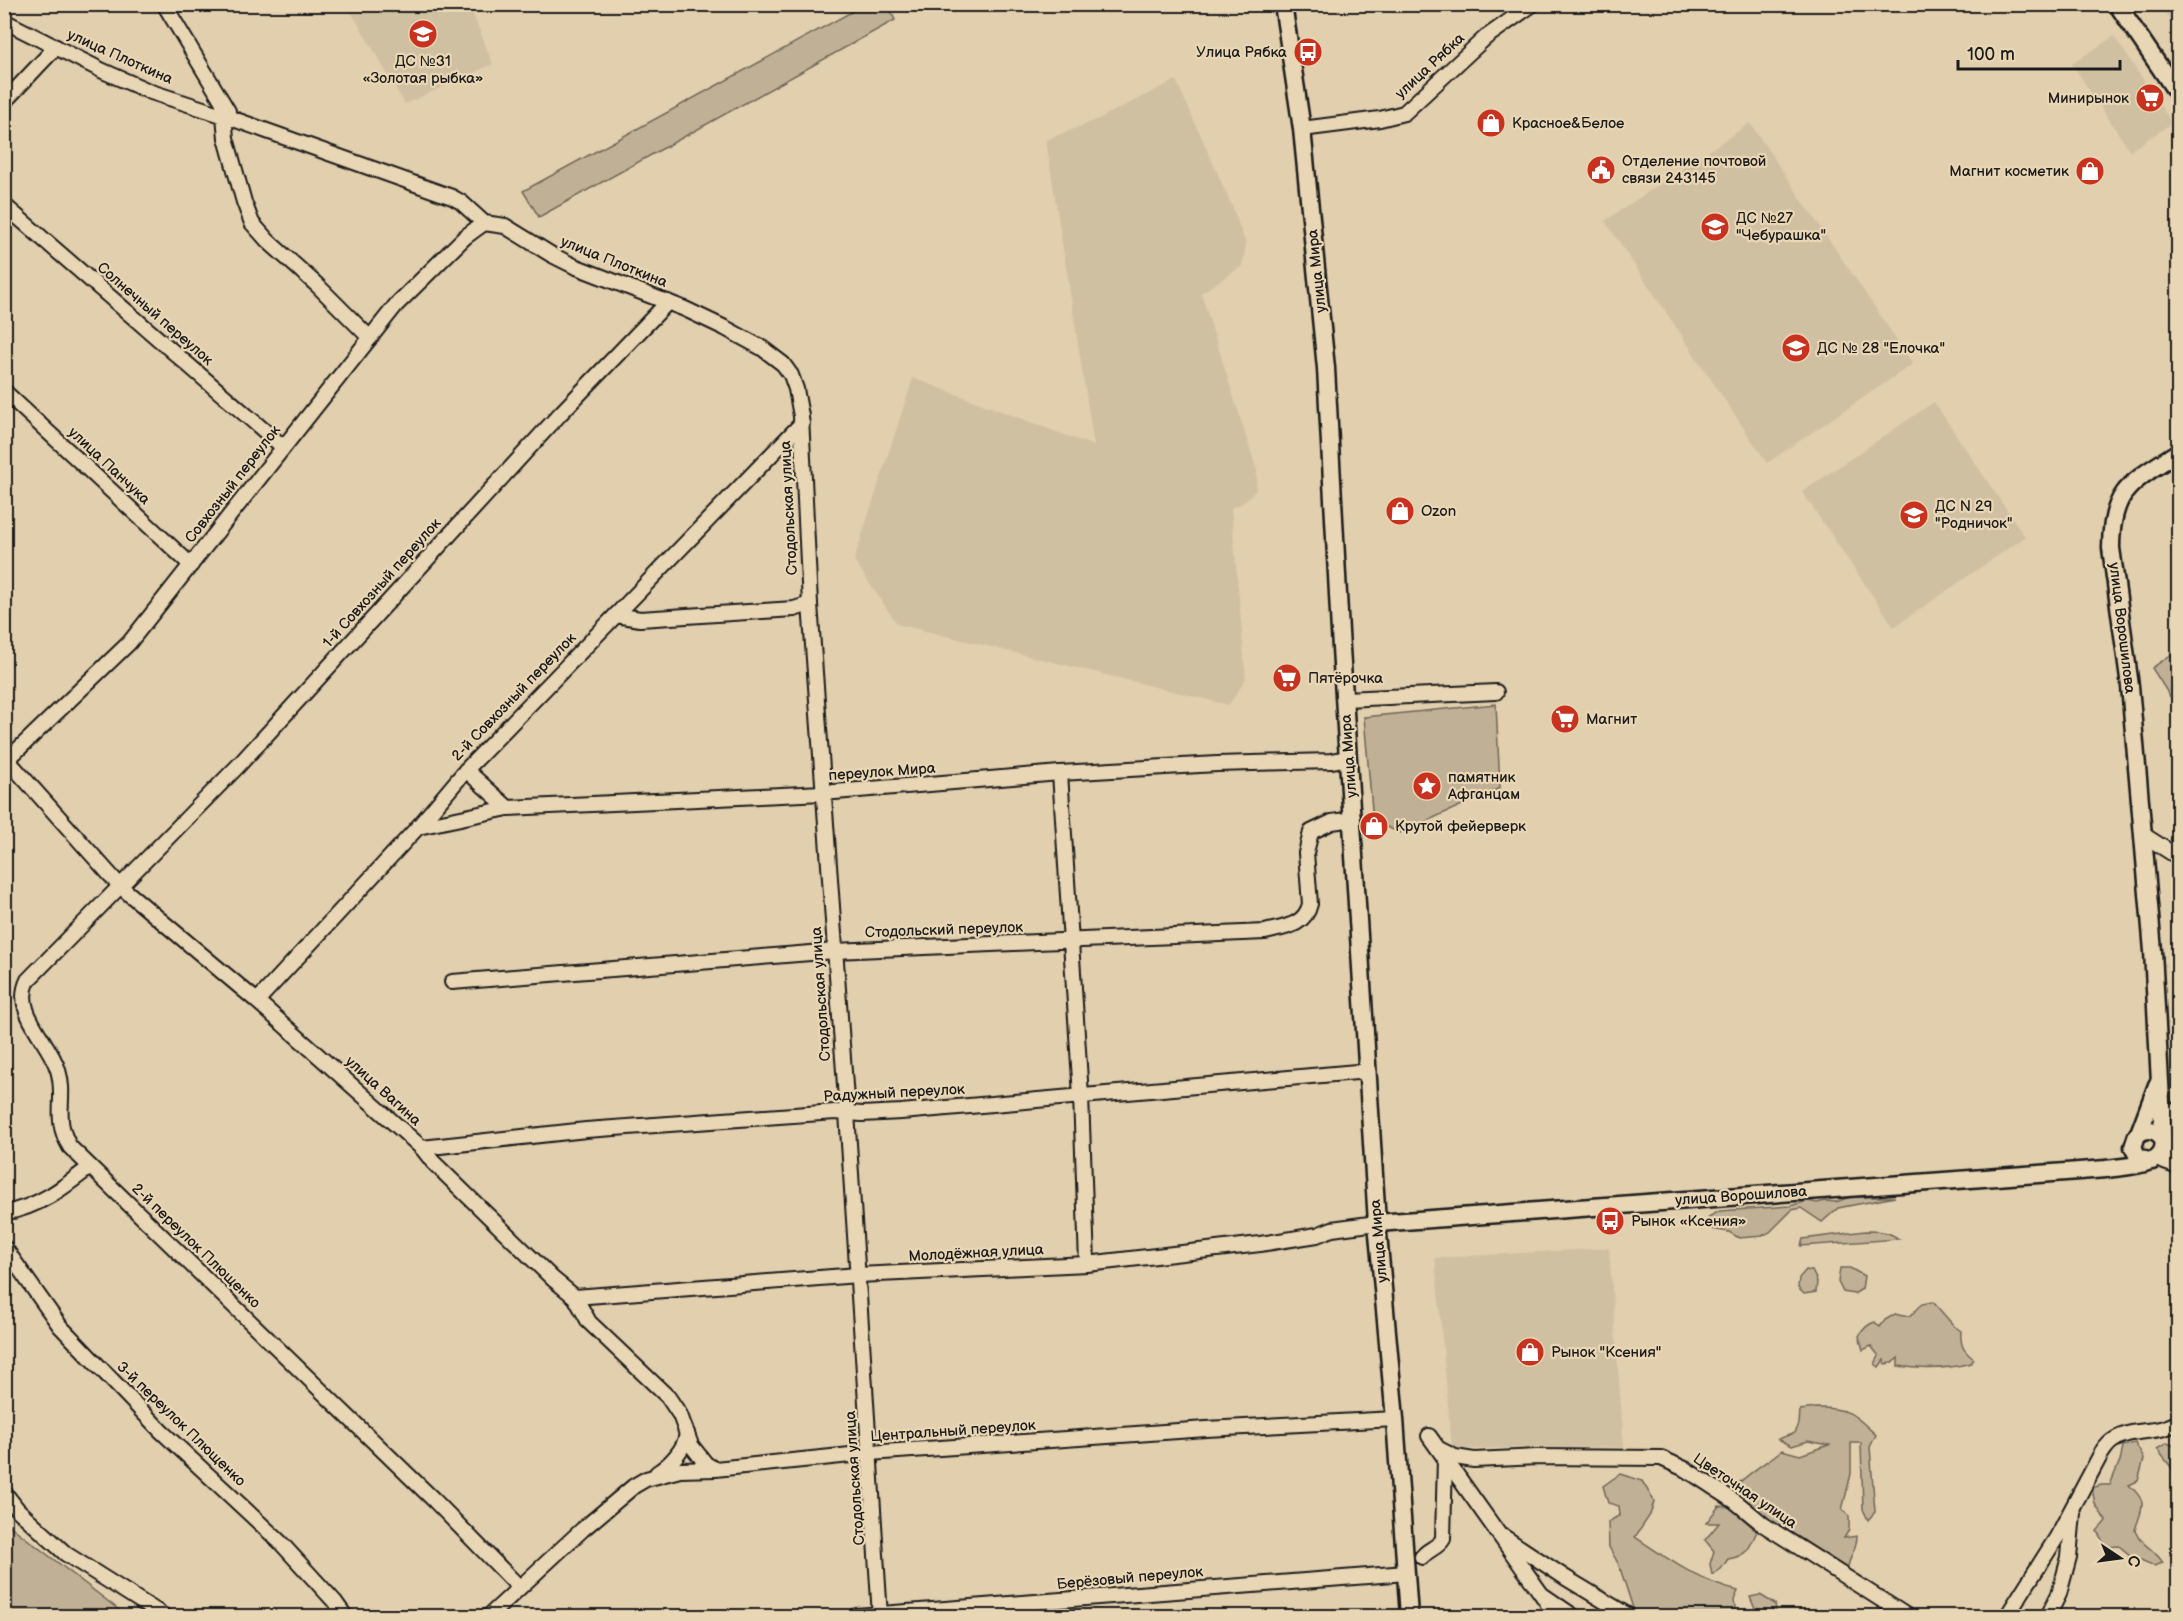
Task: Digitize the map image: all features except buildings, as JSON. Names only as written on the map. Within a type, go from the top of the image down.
[{"type":"main road","name":"улица Мира","points":[[1283,4],[1302,129],[1326,368],[1377,1223],[1395,1419],[1409,1617]]},
{"type":"main road","points":[[2117,4],[2178,94]]},
{"type":"main road","name":"улица Ворошилова","points":[[2164,1141],[2153,951],[2130,686],[2111,530],[2115,508],[2121,496],[2145,474],[2178,452]]},
{"type":"main road","name":"улица Ворошилова","points":[[2106,1169],[2136,1138],[2159,1079]]},
{"type":"main road","points":[[2145,1130],[2155,1131],[2164,1141],[2162,1154],[2154,1160],[2138,1157],[2134,1151],[2136,1138],[2145,1130]]},
{"type":"main road","name":"улица Ворошилова","points":[[1377,1223],[2106,1169],[2154,1160]]},
{"type":"street","points":[[164,4],[224,110],[226,138],[252,223],[370,338]]},
{"type":"street","name":"улица Рябка","points":[[1302,129],[1380,119],[1404,113],[1485,38],[1533,4]]},
{"type":"street","name":"улица Плоткина","points":[[4,21],[103,71],[151,92],[224,110],[250,125],[452,197],[484,223],[506,226],[574,266],[668,302],[749,340],[776,358],[788,370]]},
{"type":"street","points":[[4,102],[56,47]]},
{"type":"street","name":"Солнечный переулок","points":[[4,205],[283,447]]},
{"type":"street","name":"Совхозный переулок","points":[[6,759],[129,643],[396,304],[465,237],[484,223]]},
{"type":"street","name":"1-й Совхозный переулок","points":[[120,887],[238,766],[544,430],[668,302]]},
{"type":"street","name":"Стодольская улица","points":[[788,370],[796,389],[802,423],[810,604],[880,1616]]},
{"type":"street","name":"улица Панчука","points":[[4,391],[191,565]]},
{"type":"street","name":"2-й Совхозный переулок","points":[[257,1001],[418,827],[466,770],[802,423]]},
{"type":"street","points":[[616,615],[640,620],[794,609],[810,604]]},
{"type":"street","points":[[1345,699],[1497,692]]},
{"type":"street","name":"переулок Мира","points":[[418,827],[508,808],[823,793],[1060,773],[1217,764],[1331,761],[1349,758]]},
{"type":"street","name":"улица Вагина","points":[[6,759],[120,887],[257,1001],[422,1148],[433,1162],[553,1279],[575,1297],[589,1322],[668,1397],[680,1415],[691,1445],[706,1464],[715,1469]]},
{"type":"street","points":[[466,770],[508,808]]},
{"type":"street","points":[[1060,773],[1081,1096],[1087,1264]]},
{"type":"street","name":"Стодольский переулок","points":[[452,982],[835,951],[1265,932],[1304,918],[1308,911],[1310,904],[1306,853],[1311,832],[1332,822],[1353,819]]},
{"type":"street","points":[[2142,834],[2178,857]]},
{"type":"street","name":"2-й переулок Плющенко","points":[[120,887],[28,980],[24,992],[26,1012],[51,1051],[58,1070],[62,1134],[70,1147],[90,1167],[427,1492],[519,1587]]},
{"type":"street","name":"Радужный переулок","points":[[422,1148],[586,1130],[847,1113],[901,1112],[1368,1071]]},
{"type":"street","points":[[2161,1110],[2178,1111]]},
{"type":"street","points":[[2164,1141],[2178,1156]]},
{"type":"street","points":[[2154,1160],[2178,1167]]},
{"type":"street","points":[[4,1213],[39,1203],[90,1167]]},
{"type":"street","name":"Молодёжная улица","points":[[575,1297],[858,1275],[1087,1264],[1260,1244],[1317,1235],[1332,1229],[1377,1223]]},
{"type":"street","name":"3-й переулок Плющенко","points":[[4,1247],[60,1326],[161,1431],[280,1542],[335,1602],[345,1617]]},
{"type":"street","name":"Центральный переулок","points":[[489,1617],[519,1587],[634,1486],[646,1479],[680,1470],[715,1469],[870,1453],[1206,1429],[1395,1419]]},
{"type":"street","points":[[2163,1430],[2178,1422]]},
{"type":"street","points":[[2007,1617],[2048,1551],[2101,1454],[2114,1440],[2140,1432],[2178,1428]]},
{"type":"street","points":[[646,1479],[670,1463],[686,1441],[687,1433]]},
{"type":"street","points":[[1430,1437],[1547,1602],[1552,1617]]},
{"type":"street","points":[[1422,1557],[1426,1551],[1440,1544],[1443,1539],[1442,1453]]},
{"type":"street","name":"Цветочная улица","points":[[1442,1453],[1474,1460],[1536,1457],[1661,1458],[1687,1470],[1736,1502],[1764,1525],[1907,1617]]},
{"type":"street","points":[[4,1492],[18,1510],[66,1554],[164,1617]]},
{"type":"street","points":[[2048,1617],[2059,1594],[2069,1557],[2075,1502]]},
{"type":"street","points":[[1495,1530],[1531,1556],[1629,1617]]},
{"type":"street","name":"Берёзовый переулок","points":[[856,1617],[1406,1573]]},
{"type":"street","points":[[1540,1593],[1573,1617]]},
{"type":"shaded area","points":[[866,4],[888,5],[895,20],[539,217],[523,191]]},
{"type":"shaded area","name":"ДС №31 «Золотая рыбка»","points":[[347,5],[469,5],[493,64],[405,104]]},
{"type":"shaded area","points":[[2160,5],[2178,5],[2178,32]]},
{"type":"shaded area","points":[[2114,36],[2172,123],[2130,151],[2072,64]]},
{"type":"shaded area","points":[[1176,80],[1232,206],[1246,245],[1242,266],[1201,293],[1257,471],[1256,490],[1244,502],[1231,508],[1246,679],[1229,705],[897,624],[854,560],[913,378],[1094,446],[1046,140],[1096,120]]},
{"type":"shaded area","points":[[1750,123],[1913,364],[1767,463],[1605,221]]},
{"type":"shaded area","name":"ДС N 29 \"Родничок\"","points":[[1934,402],[2025,537],[1894,627],[1802,492]]},
{"type":"shaded area","points":[[2178,650],[2178,709],[2152,668]]},
{"type":"shaded area","points":[[1496,704],[1500,788],[1400,833],[1373,821],[1364,717]]},
{"type":"shaded area","points":[[1850,1197],[1895,1197],[1838,1208],[1822,1222],[1801,1208],[1792,1210],[1770,1232],[1762,1236],[1739,1238],[1729,1232],[1712,1229],[1706,1222],[1710,1216],[1720,1211],[1790,1206],[1808,1201],[1836,1202]]},
{"type":"shaded area","points":[[1879,1231],[1899,1239],[1801,1246],[1803,1239]]},
{"type":"shaded area","name":"Рынок \"Ксения\"","points":[[1609,1248],[1624,1447],[1452,1449],[1435,1258]]},
{"type":"shaded area","points":[[1840,1268],[1850,1268],[1864,1276],[1862,1289],[1854,1294],[1843,1292],[1838,1282]]},
{"type":"shaded area","points":[[1806,1270],[1812,1271],[1817,1281],[1816,1292],[1804,1294],[1798,1288],[1799,1278]]},
{"type":"shaded area","points":[[1933,1302],[1961,1331],[1963,1347],[1974,1359],[1971,1363],[1944,1368],[1917,1368],[1898,1366],[1898,1358],[1892,1363],[1885,1364],[1884,1360],[1879,1367],[1875,1364],[1879,1356],[1871,1346],[1863,1350],[1859,1336],[1864,1329],[1875,1322],[1880,1327],[1885,1320],[1895,1314],[1910,1316],[1922,1304]]},
{"type":"shaded area","points":[[1836,1409],[1850,1413],[1876,1435],[1870,1447],[1875,1512],[1868,1520],[1863,1509],[1861,1443],[1851,1443],[1851,1474],[1842,1510],[1849,1516],[1849,1530],[1844,1538],[1857,1536],[1857,1540],[1848,1567],[1841,1571],[1794,1540],[1730,1492],[1782,1450],[1800,1455],[1829,1445],[1808,1441],[1792,1446],[1778,1439],[1795,1433],[1799,1424],[1800,1410]]},
{"type":"shaded area","points":[[2135,1443],[2144,1459],[2138,1481],[2129,1485],[2142,1501],[2135,1530],[2141,1541],[2163,1563],[2154,1566],[2130,1555],[2119,1546],[2106,1547],[2097,1531],[2106,1521],[2095,1504],[2092,1488],[2110,1485],[2121,1458],[2123,1446]]},
{"type":"shaded area","points":[[2167,1443],[2175,1446],[2178,1471],[2175,1472],[2157,1449]]},
{"type":"shaded area","points":[[1620,1474],[1642,1481],[1654,1501],[1650,1515],[1635,1537],[1698,1576],[1738,1591],[1734,1600],[1736,1616],[1641,1616],[1633,1608],[1619,1565],[1609,1547],[1608,1522],[1620,1515],[1619,1506],[1608,1503],[1603,1486]]},
{"type":"shaded area","points":[[1719,1506],[1729,1507],[1757,1531],[1744,1553],[1728,1559],[1721,1569],[1712,1575],[1710,1564],[1714,1551],[1705,1540],[1719,1523],[1706,1523]]},
{"type":"shaded area","points":[[5,1519],[9,1525],[127,1616],[5,1616]]},
{"type":"shaded area","points":[[1760,1595],[1775,1604],[1777,1616],[1758,1616],[1750,1597]]},
{"type":"place","name":"ДС №31 «Золотая рыбка»","points":[[423,34]]},
{"type":"place","name":"Улица Рябка","points":[[1308,52]]},
{"type":"place","name":"Минирынок","points":[[2150,98]]},
{"type":"place","name":"Красное&Белое","points":[[1491,123]]},
{"type":"place","name":"Отделение почтовой связи 243145","points":[[1601,170]]},
{"type":"place","name":"Магнит косметик","points":[[2090,171]]},
{"type":"place","name":"ДС №27 \"Чебурашка\"","points":[[1715,227]]},
{"type":"place","name":"ДС № 28 \"Елочка\"","points":[[1796,348]]},
{"type":"place","name":"Ozon","points":[[1400,511]]},
{"type":"place","name":"ДС N 29 \"Родничок\"","points":[[1914,515]]},
{"type":"place","name":"Пятёрочка","points":[[1287,678]]},
{"type":"place","name":"Магнит","points":[[1565,719]]},
{"type":"place","name":"памятник Афганцам","points":[[1427,786]]},
{"type":"place","name":"Крутой фейерверк","points":[[1374,826]]},
{"type":"place","name":"Рынок «Ксения»","points":[[1610,1221]]},
{"type":"place","name":"Рынок \"Ксения\"","points":[[1530,1352]]}]
